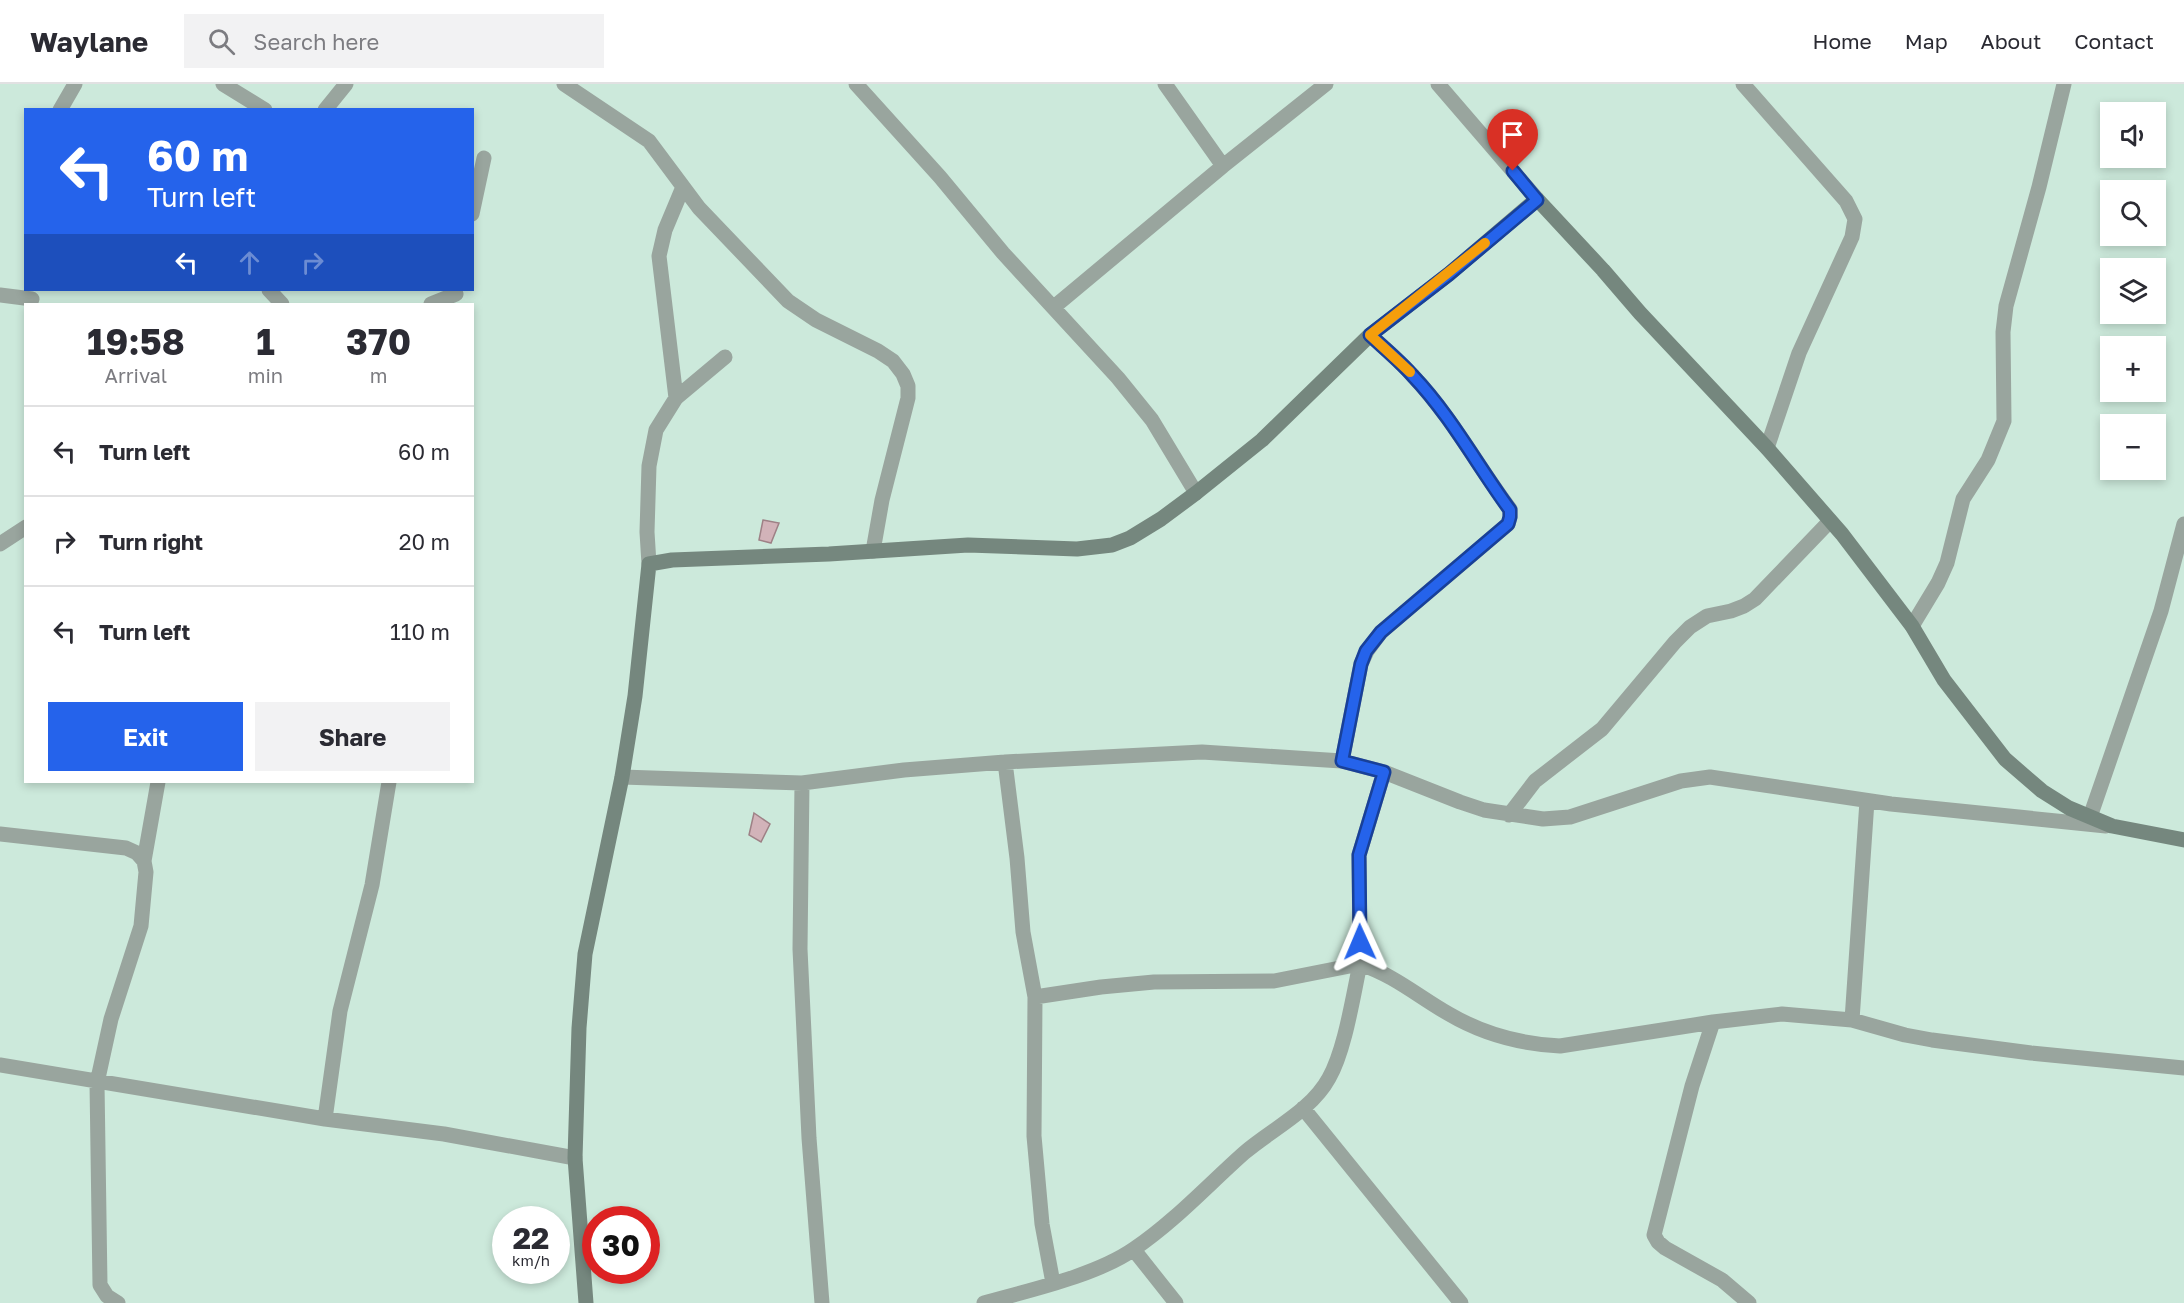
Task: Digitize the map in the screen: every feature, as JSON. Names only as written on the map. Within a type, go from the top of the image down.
[{"type":"street","points":[[61,108],[75,84]]},
{"type":"street","points":[[223,84],[262,108]]},
{"type":"street","points":[[327,108],[346,84]]},
{"type":"street","points":[[564,84],[649,141],[699,208],[788,301],[816,320],[878,351],[893,361],[903,374],[908,386],[908,398],[882,500],[873,551]]},
{"type":"street","points":[[856,84],[940,177],[1003,253],[1118,378],[1152,420],[1196,493]]},
{"type":"street","points":[[1165,84],[1223,166]]},
{"type":"street","points":[[1054,307],[1223,166],[1326,84]]},
{"type":"street","points":[[1438,84],[1537,200],[1767,448],[1830,521],[1912,626],[1944,680],[2005,759],[2042,791],[2069,808],[2112,826]]},
{"type":"street","points":[[1743,84],[1846,201],[1855,219],[1852,237],[1799,352],[1767,448]]},
{"type":"street","points":[[1912,626],[1938,583],[1947,563],[1963,499],[1988,460],[2004,421],[2003,332],[2006,306],[2039,187],[2064,84]]},
{"type":"street","points":[[474,205],[484,158]]},
{"type":"street","points":[[676,398],[659,256],[665,230],[683,188]]},
{"type":"street","points":[[649,564],[684,560],[968,545],[1077,549],[1112,545],[1130,538],[1161,519],[1262,440],[1370,335],[1449,274],[1537,200]]},
{"type":"street","points":[[270,291],[281,303]]},
{"type":"street","points":[[0,295],[33,298]]},
{"type":"street","points":[[434,303],[456,296]]},
{"type":"street","points":[[1342,761],[1359,672],[1366,651],[1381,632],[1508,524],[1510,517],[1510,510],[1454,427],[1413,376],[1370,335]]},
{"type":"street","points":[[586,1303],[575,1158],[579,1028],[585,954],[622,777],[635,696],[649,564],[647,532],[649,466],[656,430],[676,398],[725,357]]},
{"type":"street","points":[[1509,815],[1534,782],[1602,729],[1690,627],[1707,616],[1731,611],[1755,599],[1830,521]]},
{"type":"street","points":[[2090,817],[2161,611],[2184,524]]},
{"type":"street","points":[[0,544],[24,529]]},
{"type":"street","points":[[622,777],[802,783],[904,770],[1005,762],[1202,752],[1342,761],[1384,772],[1460,802],[1509,815],[1543,819],[1570,817],[1681,781],[1710,777],[1867,801],[2112,826],[2184,840]]},
{"type":"street","points":[[1005,762],[1017,858],[1023,932],[1035,998],[1034,1136],[1042,1224],[1053,1283]]},
{"type":"street","points":[[984,1303],[1104,1265],[1134,1250],[1193,1202],[1244,1153],[1315,1099],[1330,1077],[1341,1044],[1360,964],[1359,855],[1384,772]]},
{"type":"street","points":[[118,1303],[107,1296],[100,1285],[97,1083],[111,1018],[141,926],[147,872],[144,861],[158,783]]},
{"type":"street","points":[[325,1119],[340,1011],[372,885],[389,783]]},
{"type":"street","points":[[802,783],[800,949],[809,1138],[822,1303]]},
{"type":"street","points":[[1852,1020],[1867,801]]},
{"type":"street","points":[[0,834],[126,848],[144,861]]},
{"type":"street","points":[[1035,998],[1101,987],[1154,982],[1275,981],[1360,964],[1391,976],[1460,1020],[1492,1034],[1534,1045],[1560,1046],[1713,1022],[1782,1014],[1852,1020],[1932,1040],[2031,1053],[2184,1068]]},
{"type":"street","points":[[1713,1022],[1692,1086],[1654,1234],[1665,1248],[1722,1280],[1749,1303]]},
{"type":"street","points":[[0,1065],[97,1083],[325,1119],[444,1134],[575,1158]]},
{"type":"street","points":[[1303,1108],[1461,1303]]},
{"type":"street","points":[[1134,1250],[1176,1303]]},
{"type":"building","points":[[763,520],[779,523],[771,543],[759,540]]},
{"type":"building","points":[[754,813],[770,824],[761,842],[749,835]]},
{"type":"slow traffic","points":[[1410,372],[1370,335],[1485,243]]},
{"type":"route","points":[[1360,942],[1359,855],[1384,772],[1342,761],[1361,664],[1366,651],[1381,632],[1508,524],[1510,517],[1510,510],[1484,474],[1461,436],[1413,376],[1370,335],[1449,274],[1537,200],[1513,171]]}]
